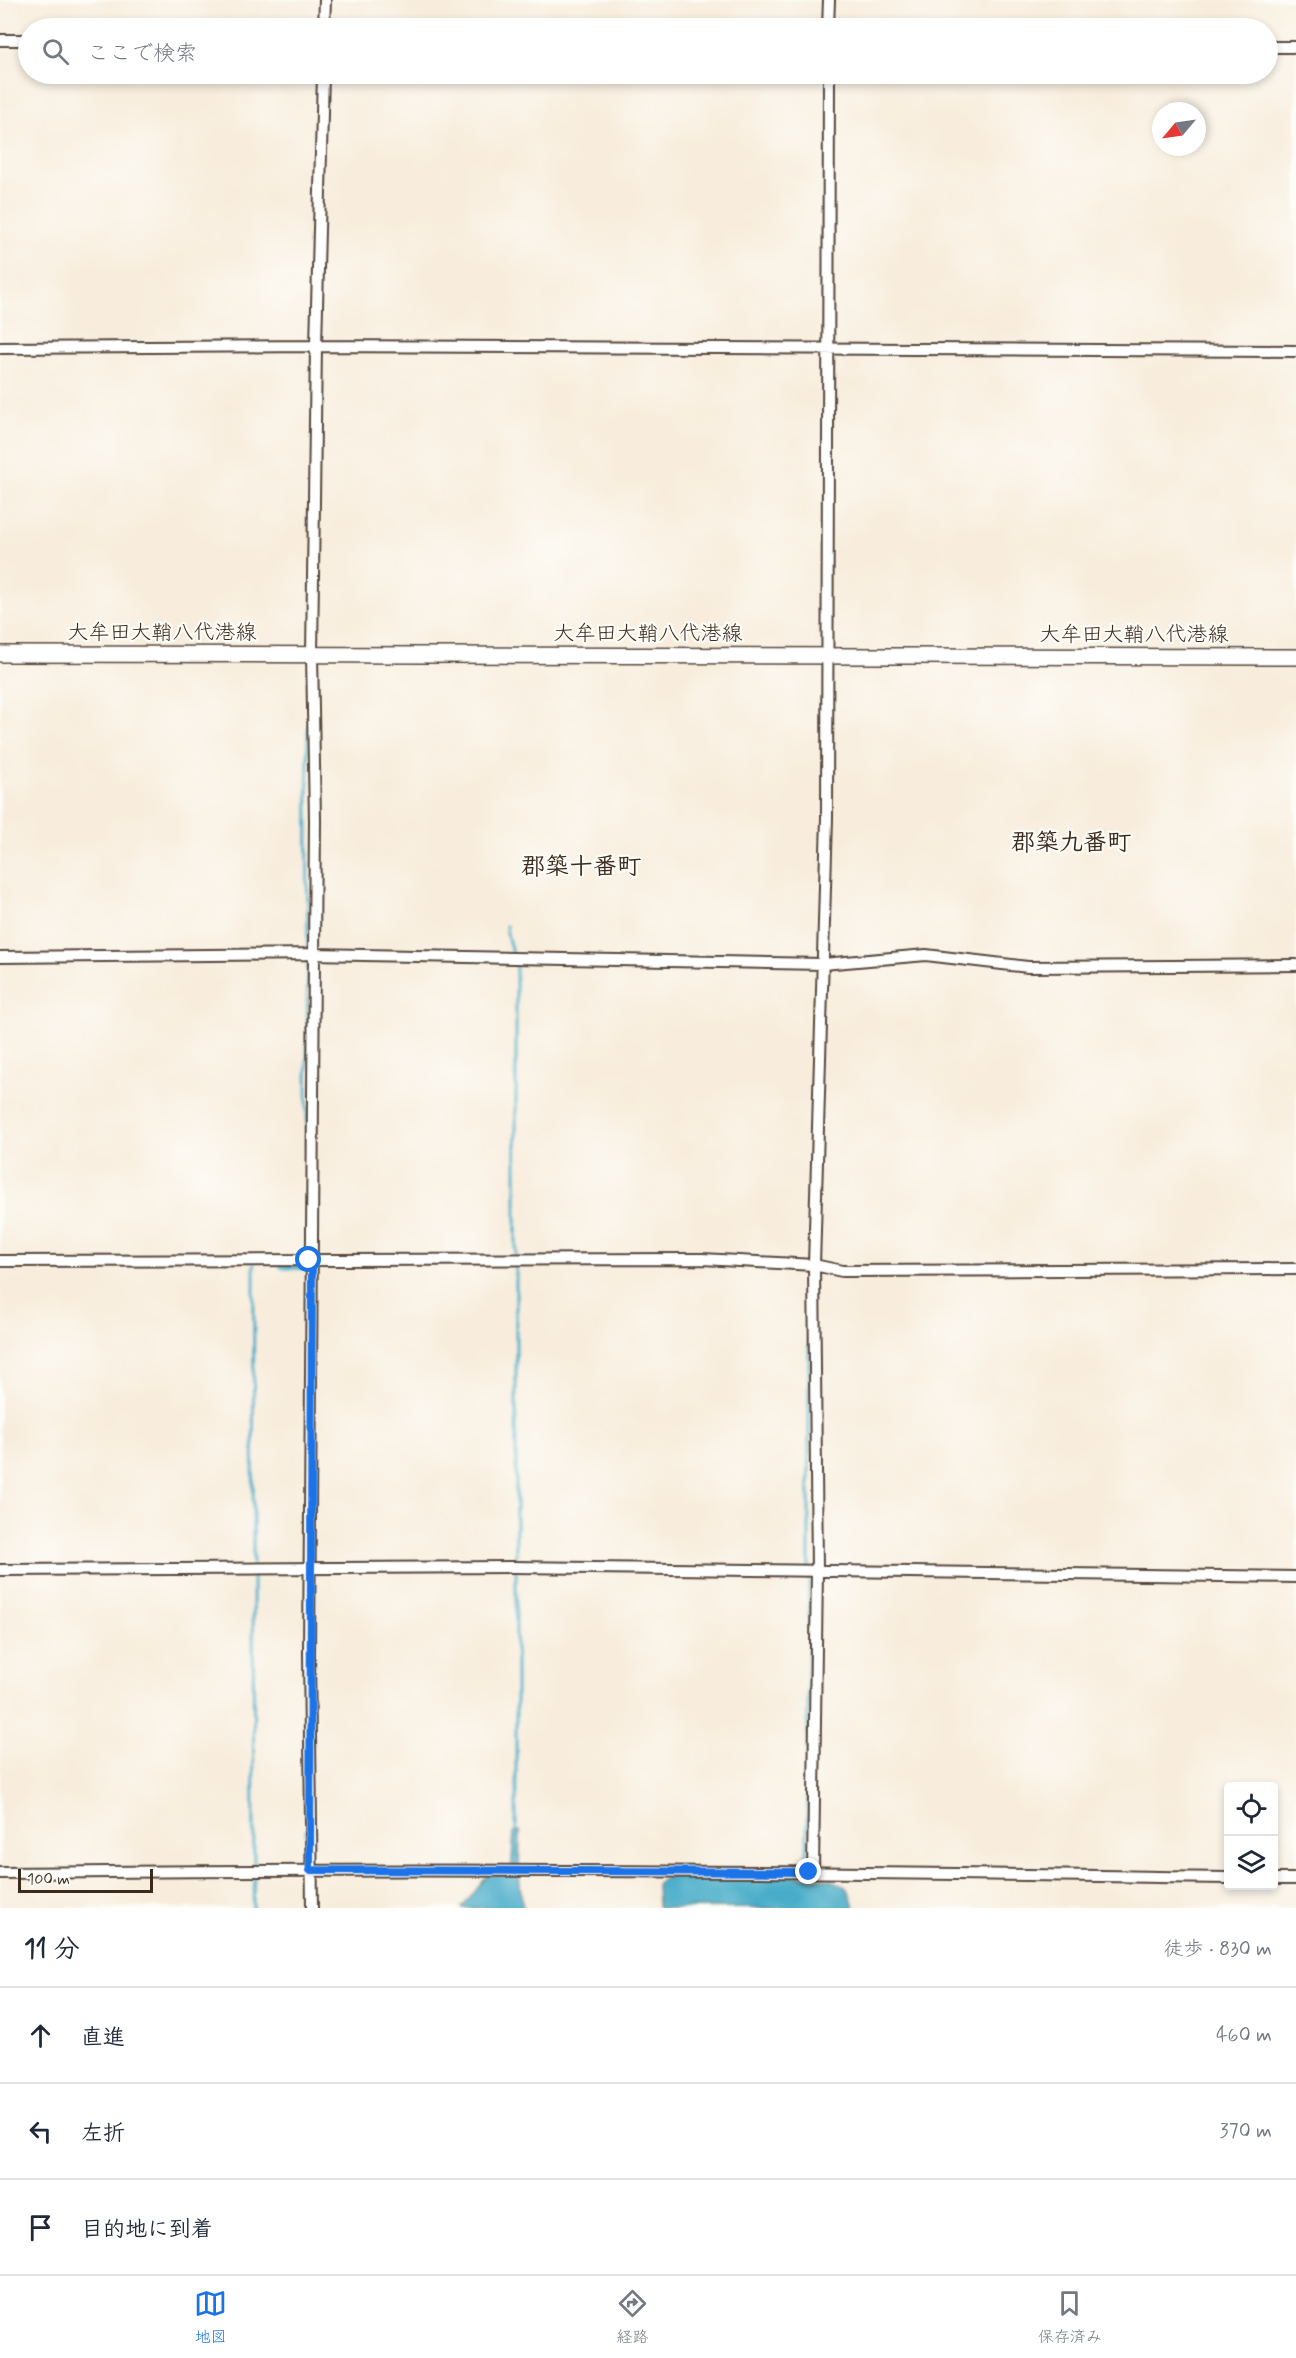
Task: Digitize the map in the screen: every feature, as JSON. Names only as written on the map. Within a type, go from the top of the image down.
[{"type":"main road","name":"大牟田大鞘八代港線","points":[[0,654],[1296,657]]},
{"type":"street","points":[[324,0],[324,18]]},
{"type":"street","points":[[828,18],[829,0]]},
{"type":"street","points":[[0,40],[18,40]]},
{"type":"street","points":[[1278,47],[1296,47]]},
{"type":"street","points":[[312,1908],[305,1870],[308,1260],[315,820],[312,654],[316,346],[323,84]]},
{"type":"street","points":[[808,1872],[814,1265],[827,818],[828,84]]},
{"type":"street","points":[[0,348],[316,346],[1296,351]]},
{"type":"street","points":[[0,957],[312,954],[823,964],[926,955],[1028,967],[1296,965]]},
{"type":"street","points":[[0,1261],[702,1259],[814,1265],[842,1271],[1296,1269]]},
{"type":"street","points":[[0,1570],[517,1567],[1296,1577]]},
{"type":"street","points":[[0,1873],[253,1870],[808,1872],[1224,1878]]},
{"type":"street","points":[[1278,1879],[1296,1879]]},
{"type":"water","points":[[514,1831],[520,1831],[519,1876],[523,1908],[462,1908],[488,1875],[511,1874]]},
{"type":"water","points":[[785,1875],[828,1880],[841,1884],[847,1889],[854,1908],[658,1908],[657,1883],[669,1876]]},
{"type":"waterway","points":[[307,1178],[308,726]]},
{"type":"waterway","points":[[506,926],[516,968],[516,1256]]},
{"type":"waterway","points":[[516,1262],[516,1835]]},
{"type":"waterway","points":[[253,1565],[254,1264]]},
{"type":"waterway","points":[[283,1265],[307,1266]]},
{"type":"waterway","points":[[809,1318],[809,1568]]},
{"type":"waterway","points":[[304,1562],[305,1544]]},
{"type":"waterway","points":[[253,1572],[254,1868]]},
{"type":"waterway","points":[[807,1871],[809,1575]]},
{"type":"waterway","points":[[305,1868],[306,1829]]},
{"type":"waterway","points":[[305,1874],[305,1908]]},
{"type":"waterway","points":[[253,1908],[254,1875]]},
{"type":"district","name":"郡築九番町","points":[[1071,843]]},
{"type":"district","name":"郡築十番町","points":[[581,867]]},
{"type":"route","points":[[309,1260],[312,1259],[313,1348],[309,1653],[310,1870],[809,1872]]}]
